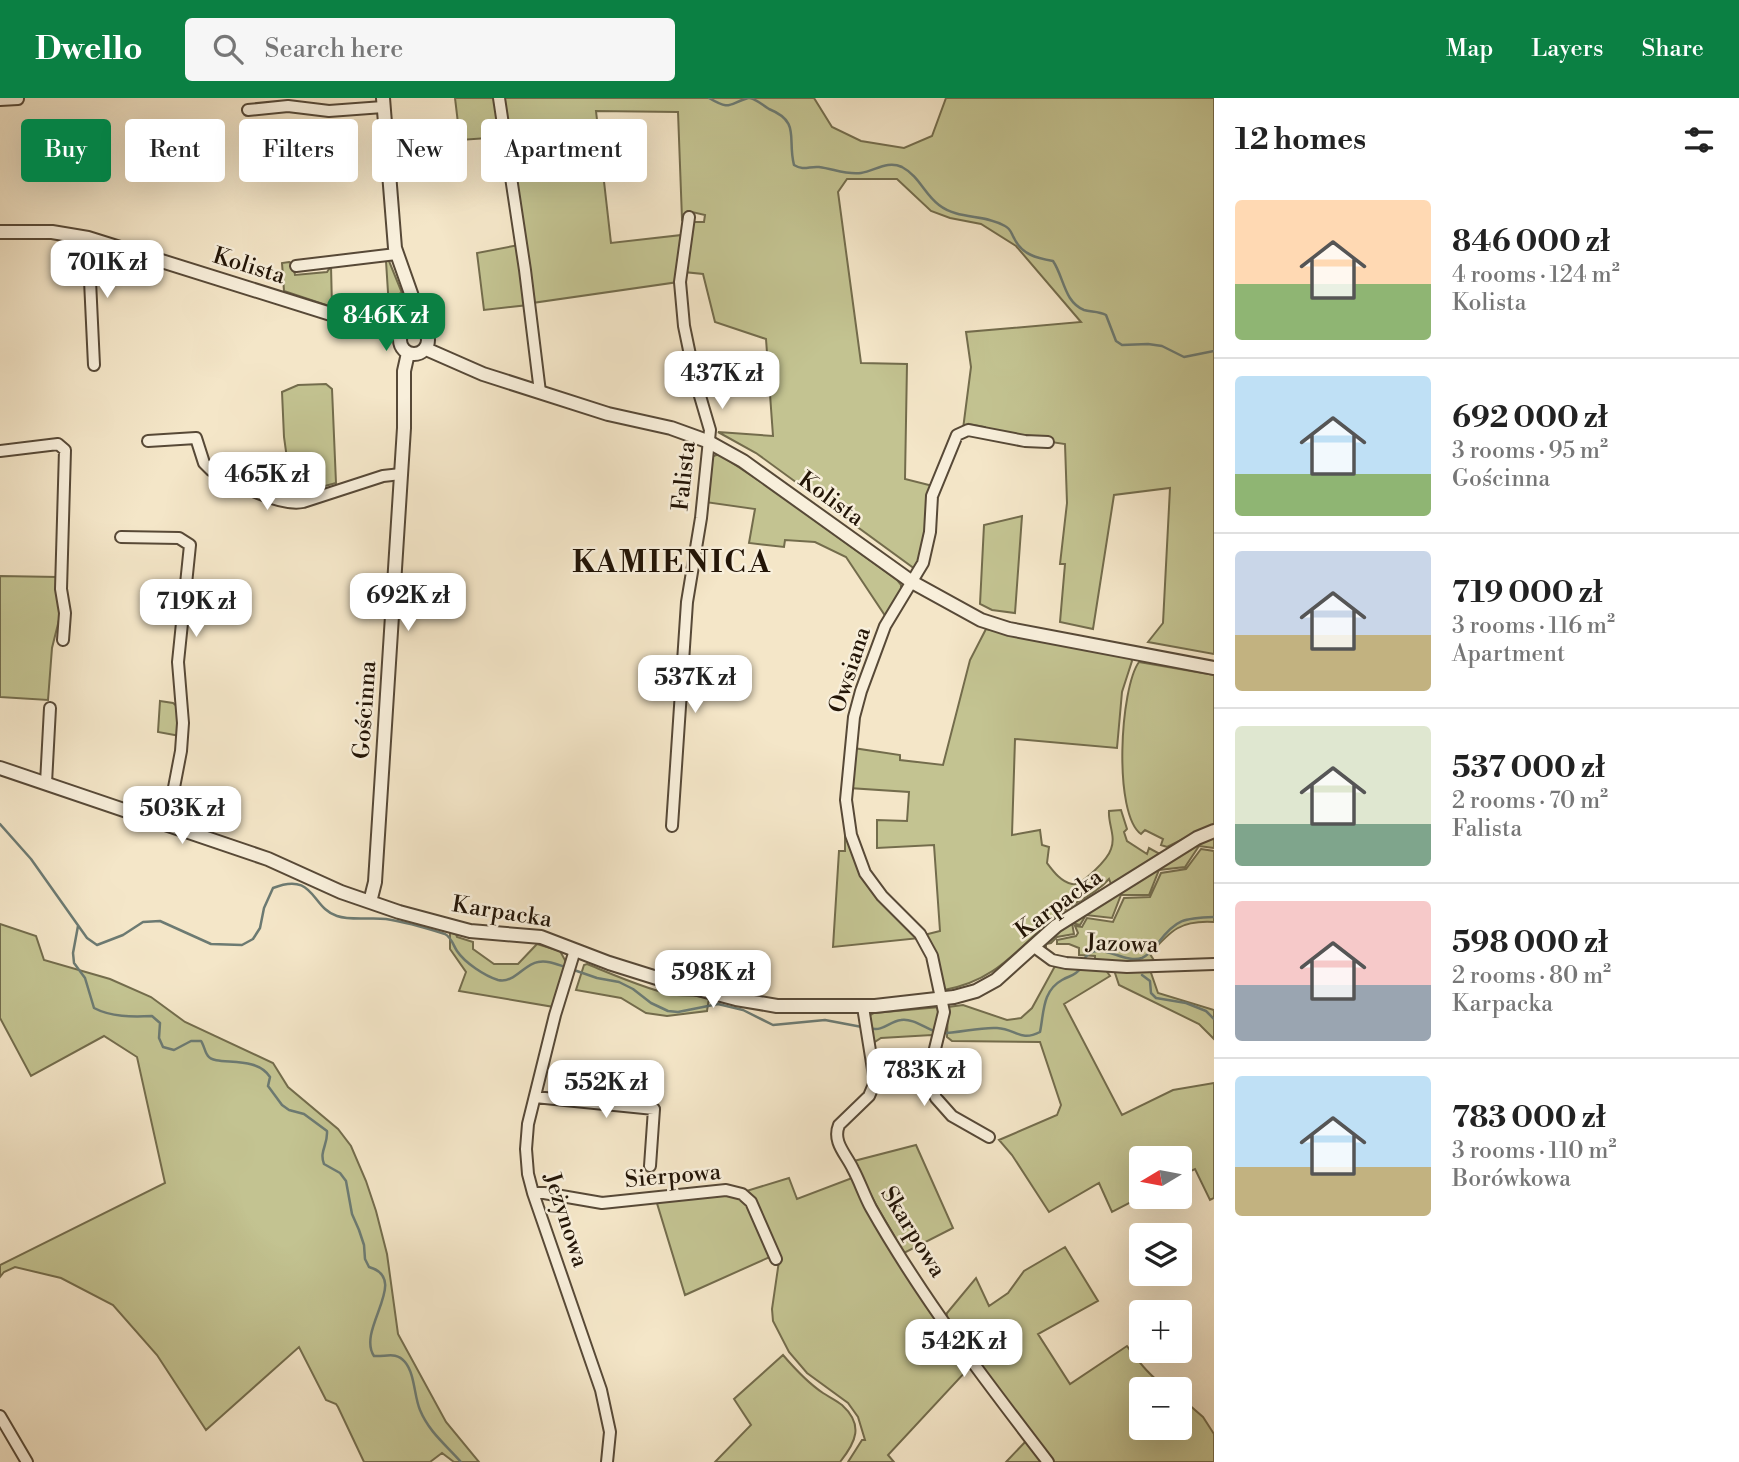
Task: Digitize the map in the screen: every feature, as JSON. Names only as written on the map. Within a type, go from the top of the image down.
[{"type":"street","points":[[499,98],[540,392]]},
{"type":"street","points":[[0,100],[18,99]]},
{"type":"street","points":[[248,110],[288,106],[329,111],[383,102],[396,254],[414,302],[416,326]]},
{"type":"street","name":"Falista","points":[[672,827],[687,602],[701,518],[709,424],[689,355],[681,297],[681,272],[689,217]]},
{"type":"street","name":"Kolista","points":[[0,232],[52,232],[88,238],[401,336]]},
{"type":"street","points":[[88,238],[94,365]]},
{"type":"street","points":[[296,266],[396,254]]},
{"type":"street","points":[[416,326],[426,332],[428,343],[426,349],[418,354],[408,353],[401,346],[401,336],[407,329],[416,326]]},
{"type":"street","name":"Kolista","points":[[426,349],[483,374],[608,414],[671,428],[707,441],[743,461],[912,582],[981,620],[1009,629],[1214,667]]},
{"type":"street","name":"Gościnna","points":[[370,902],[375,882],[401,474],[404,371],[408,353]]},
{"type":"street","name":"Owsiana","points":[[943,999],[926,943],[882,896],[857,856],[847,818],[846,781],[854,717],[885,626],[923,563],[932,496],[957,435],[968,430],[1025,441],[1048,442]]},
{"type":"street","points":[[148,441],[196,438],[204,463],[211,470],[290,503],[303,502],[383,476],[401,474]]},
{"type":"street","points":[[0,451],[58,444],[65,450],[61,589],[65,612],[63,640]]},
{"type":"street","points":[[121,537],[179,538],[190,545],[178,662],[183,723],[181,751],[167,824]]},
{"type":"street","points":[[46,783],[50,708]]},
{"type":"street","name":"Karpacka","points":[[0,768],[284,865],[333,889],[370,902],[470,931],[541,937],[622,967],[749,1002],[864,1013],[968,994],[986,987],[1068,918],[1197,838],[1214,831]]},
{"type":"street","name":"Jazowa","points":[[1034,946],[1052,960],[1075,963],[1128,967],[1214,964]]},
{"type":"street","name":"Jeżynowa","points":[[575,950],[535,1097],[526,1140],[528,1174],[601,1390],[610,1432],[607,1462]]},
{"type":"street","points":[[943,999],[944,1012],[932,1061],[931,1084],[936,1098],[963,1124],[989,1137]]},
{"type":"street","name":"Skarpowa","points":[[864,1013],[874,1072],[873,1090],[839,1125],[836,1132],[838,1143],[871,1207],[953,1337],[1048,1462]]},
{"type":"street","points":[[535,1097],[654,1109],[650,1166]]},
{"type":"street","name":"Sierpowa","points":[[533,1193],[601,1203],[726,1190],[742,1194],[751,1202],[776,1259]]},
{"type":"street","points":[[0,1416],[27,1462]]},
{"type":"green space","points":[[455,98],[497,98],[500,119],[481,119],[481,138],[467,140],[467,119],[458,119]]},
{"type":"green space","points":[[501,98],[814,98],[832,127],[861,141],[904,148],[932,136],[946,98],[1214,98],[1214,654],[1148,642],[1163,623],[1170,488],[1114,495],[1093,629],[1060,622],[1065,564],[1060,564],[1067,503],[1065,444],[985,432],[985,427],[969,424],[968,428],[963,429],[971,367],[966,332],[1081,322],[1016,246],[981,224],[931,211],[897,179],[847,179],[838,192],[861,363],[907,364],[905,479],[933,486],[926,539],[915,569],[756,453],[718,432],[773,436],[766,339],[715,322],[703,274],[684,272],[691,222],[704,222],[705,215],[688,211],[682,219],[678,112],[596,111],[597,119],[504,119]]},
{"type":"green space","points":[[514,182],[604,182],[611,243],[682,235],[678,282],[532,303]]},
{"type":"green space","points":[[519,245],[528,305],[484,310],[477,253]]},
{"type":"green space","points":[[386,261],[389,261],[402,293],[399,294],[403,312],[387,322],[379,320],[389,308]]},
{"type":"green space","points":[[282,263],[293,264],[295,275],[327,272],[331,266],[332,307],[284,291]]},
{"type":"green space","points":[[326,384],[332,389],[336,483],[292,495],[284,437],[282,392],[298,385]]},
{"type":"green space","points":[[719,454],[897,580],[901,590],[886,617],[846,557],[815,542],[785,540],[784,547],[749,543],[755,509],[705,502],[711,457]]},
{"type":"green space","points":[[1022,516],[1015,613],[992,610],[980,604],[984,525]]},
{"type":"green space","points":[[0,576],[58,577],[60,616],[52,648],[48,700],[0,697]]},
{"type":"green space","points":[[986,629],[1131,658],[1132,661],[1122,692],[1117,748],[1015,739],[1012,835],[1040,830],[1042,845],[1049,847],[1047,863],[1061,879],[1072,884],[1088,876],[1109,853],[1113,839],[1109,811],[1121,810],[1127,829],[1124,832],[1127,841],[1147,854],[1149,848],[1160,854],[1111,884],[1109,879],[1060,913],[994,970],[963,985],[944,990],[924,935],[940,931],[934,845],[877,848],[877,820],[907,821],[909,792],[849,788],[853,748],[900,755],[900,760],[943,765],[970,660]]},
{"type":"green space","points":[[1139,662],[1214,675],[1214,824],[1167,847],[1161,845],[1163,839],[1145,830],[1141,834],[1132,822],[1126,802],[1122,750],[1124,723],[1132,676]]},
{"type":"green space","points":[[160,701],[173,703],[179,708],[180,736],[158,732]]},
{"type":"green space","points":[[845,825],[856,860],[920,938],[833,947],[839,851],[845,851]]},
{"type":"green space","points":[[1214,836],[1214,848],[1199,846],[1185,867],[1159,870],[1149,895],[1121,895],[1112,918],[1086,915],[1080,925],[1072,923],[1074,934],[1057,937],[1046,944],[1046,951],[1045,944],[1060,929],[1198,843]]},
{"type":"green space","points":[[1201,849],[1214,851],[1214,922],[1193,923],[1177,928],[1150,954],[1157,965],[1095,960],[1095,956],[1079,955],[1079,948],[1069,944],[1057,944],[1057,940],[1076,936],[1078,933],[1075,926],[1082,927],[1087,918],[1113,922],[1124,898],[1150,897],[1161,873],[1186,869]]},
{"type":"green space","points":[[0,924],[36,936],[44,960],[110,979],[151,997],[185,1022],[273,1063],[288,1087],[338,1129],[351,1146],[376,1211],[387,1254],[398,1334],[446,1422],[479,1462],[454,1462],[442,1453],[430,1462],[364,1462],[338,1407],[326,1400],[299,1347],[206,1430],[157,1355],[113,1305],[61,1278],[15,1267],[0,1277],[0,1265],[165,1183],[137,1057],[104,1036],[31,1076],[0,1018]]},
{"type":"green space","points":[[450,932],[473,942],[473,949],[494,964],[518,964],[537,944],[560,951],[566,962],[554,1007],[459,991],[466,972],[450,949]]},
{"type":"green space","points":[[584,965],[657,991],[709,998],[707,1011],[667,1016],[646,1013],[621,998],[576,990]]},
{"type":"green space","points":[[1055,966],[1105,969],[1110,976],[1064,1004],[1122,1115],[1173,1090],[1214,1083],[1214,1198],[1210,1200],[1195,1169],[1192,1170],[1192,1146],[1129,1146],[1129,1203],[1112,1212],[1099,1183],[1049,1212],[1012,1155],[999,1140],[1057,1115],[1061,1105],[1040,1042],[952,1041],[947,1037],[948,1007],[963,1005],[1007,1020],[1021,1018],[1032,1008]]},
{"type":"green space","points":[[1114,970],[1150,970],[1158,993],[1214,1010],[1214,1039],[1199,1024],[1119,985]]},
{"type":"green space","points":[[940,1007],[935,1039],[932,1035],[881,1038],[873,1043],[869,1016],[874,1013]]},
{"type":"green space","points":[[916,1145],[953,1228],[904,1253],[854,1161]]},
{"type":"green space","points":[[789,1178],[797,1199],[852,1178],[870,1214],[969,1368],[888,1455],[894,1462],[848,1462],[862,1440],[865,1440],[858,1417],[848,1403],[807,1373],[789,1352],[773,1321],[772,1309],[779,1261],[743,1192]]},
{"type":"green space","points":[[726,1192],[744,1197],[772,1256],[685,1295],[656,1200]]},
{"type":"green space","points":[[1065,1247],[1098,1301],[1038,1334],[1070,1384],[1127,1346],[1129,1363],[1140,1363],[1153,1377],[1129,1377],[1129,1440],[1192,1440],[1192,1407],[1203,1417],[1214,1434],[1214,1462],[1053,1462],[946,1318],[947,1313],[976,1278],[989,1306],[1008,1293],[1024,1271]]},
{"type":"green space","points":[[783,1355],[812,1385],[849,1412],[855,1427],[850,1447],[840,1462],[715,1462],[751,1425],[734,1399]]},
{"type":"green space","points":[[1026,1441],[1044,1462],[1006,1462]]},
{"type":"waterway","points":[[709,98],[726,105],[748,98]]},
{"type":"waterway","points":[[750,98],[779,114],[789,125],[794,165],[845,173],[866,172],[886,165],[897,165],[913,175],[934,201],[946,210],[997,222],[1007,227],[1017,244],[1026,252],[1053,261],[1068,295],[1077,306],[1106,315],[1116,341],[1122,345],[1162,346],[1184,357],[1214,351]]},
{"type":"waterway","points":[[0,824],[31,859],[87,938],[97,945],[123,935],[143,922],[160,921],[211,944],[242,945],[253,939],[260,928],[264,908],[273,888],[297,884],[305,887],[322,906],[337,916],[386,919],[445,934],[465,960],[498,980],[514,977],[538,962],[565,967]]},
{"type":"waterway","points":[[1083,961],[1088,954],[1095,951],[1126,958],[1142,958],[1151,952],[1176,924],[1188,919],[1214,917]]},
{"type":"waterway","points":[[78,926],[74,963],[85,978],[94,1008],[115,1015],[152,1016],[160,1023],[159,1038],[163,1047],[174,1050],[191,1041],[201,1041],[207,1055],[212,1059],[246,1063],[263,1070],[270,1077],[268,1086],[282,1105],[304,1114],[327,1131],[322,1155],[324,1164],[340,1173],[346,1181],[352,1214],[364,1245],[365,1259],[369,1267],[381,1273],[385,1282],[370,1345],[374,1356],[394,1356],[405,1362],[411,1373],[424,1418],[433,1432],[461,1462]]},
{"type":"waterway","points":[[941,1033],[990,1028],[1028,1036],[1040,1032],[1047,996],[1055,985],[1081,968]]},
{"type":"waterway","points":[[571,969],[619,982],[668,1011],[678,1012],[718,1004],[743,1010],[773,1025],[825,1020],[862,1027]]},
{"type":"waterway","points":[[1142,975],[1150,981],[1151,993],[1156,998],[1186,1003],[1206,1011],[1214,1019]]},
{"type":"waterway","points":[[869,1028],[878,1029],[905,1020],[934,1031]]},
{"type":"district","name":"KAMIENICA","points":[[672,563]]}]
